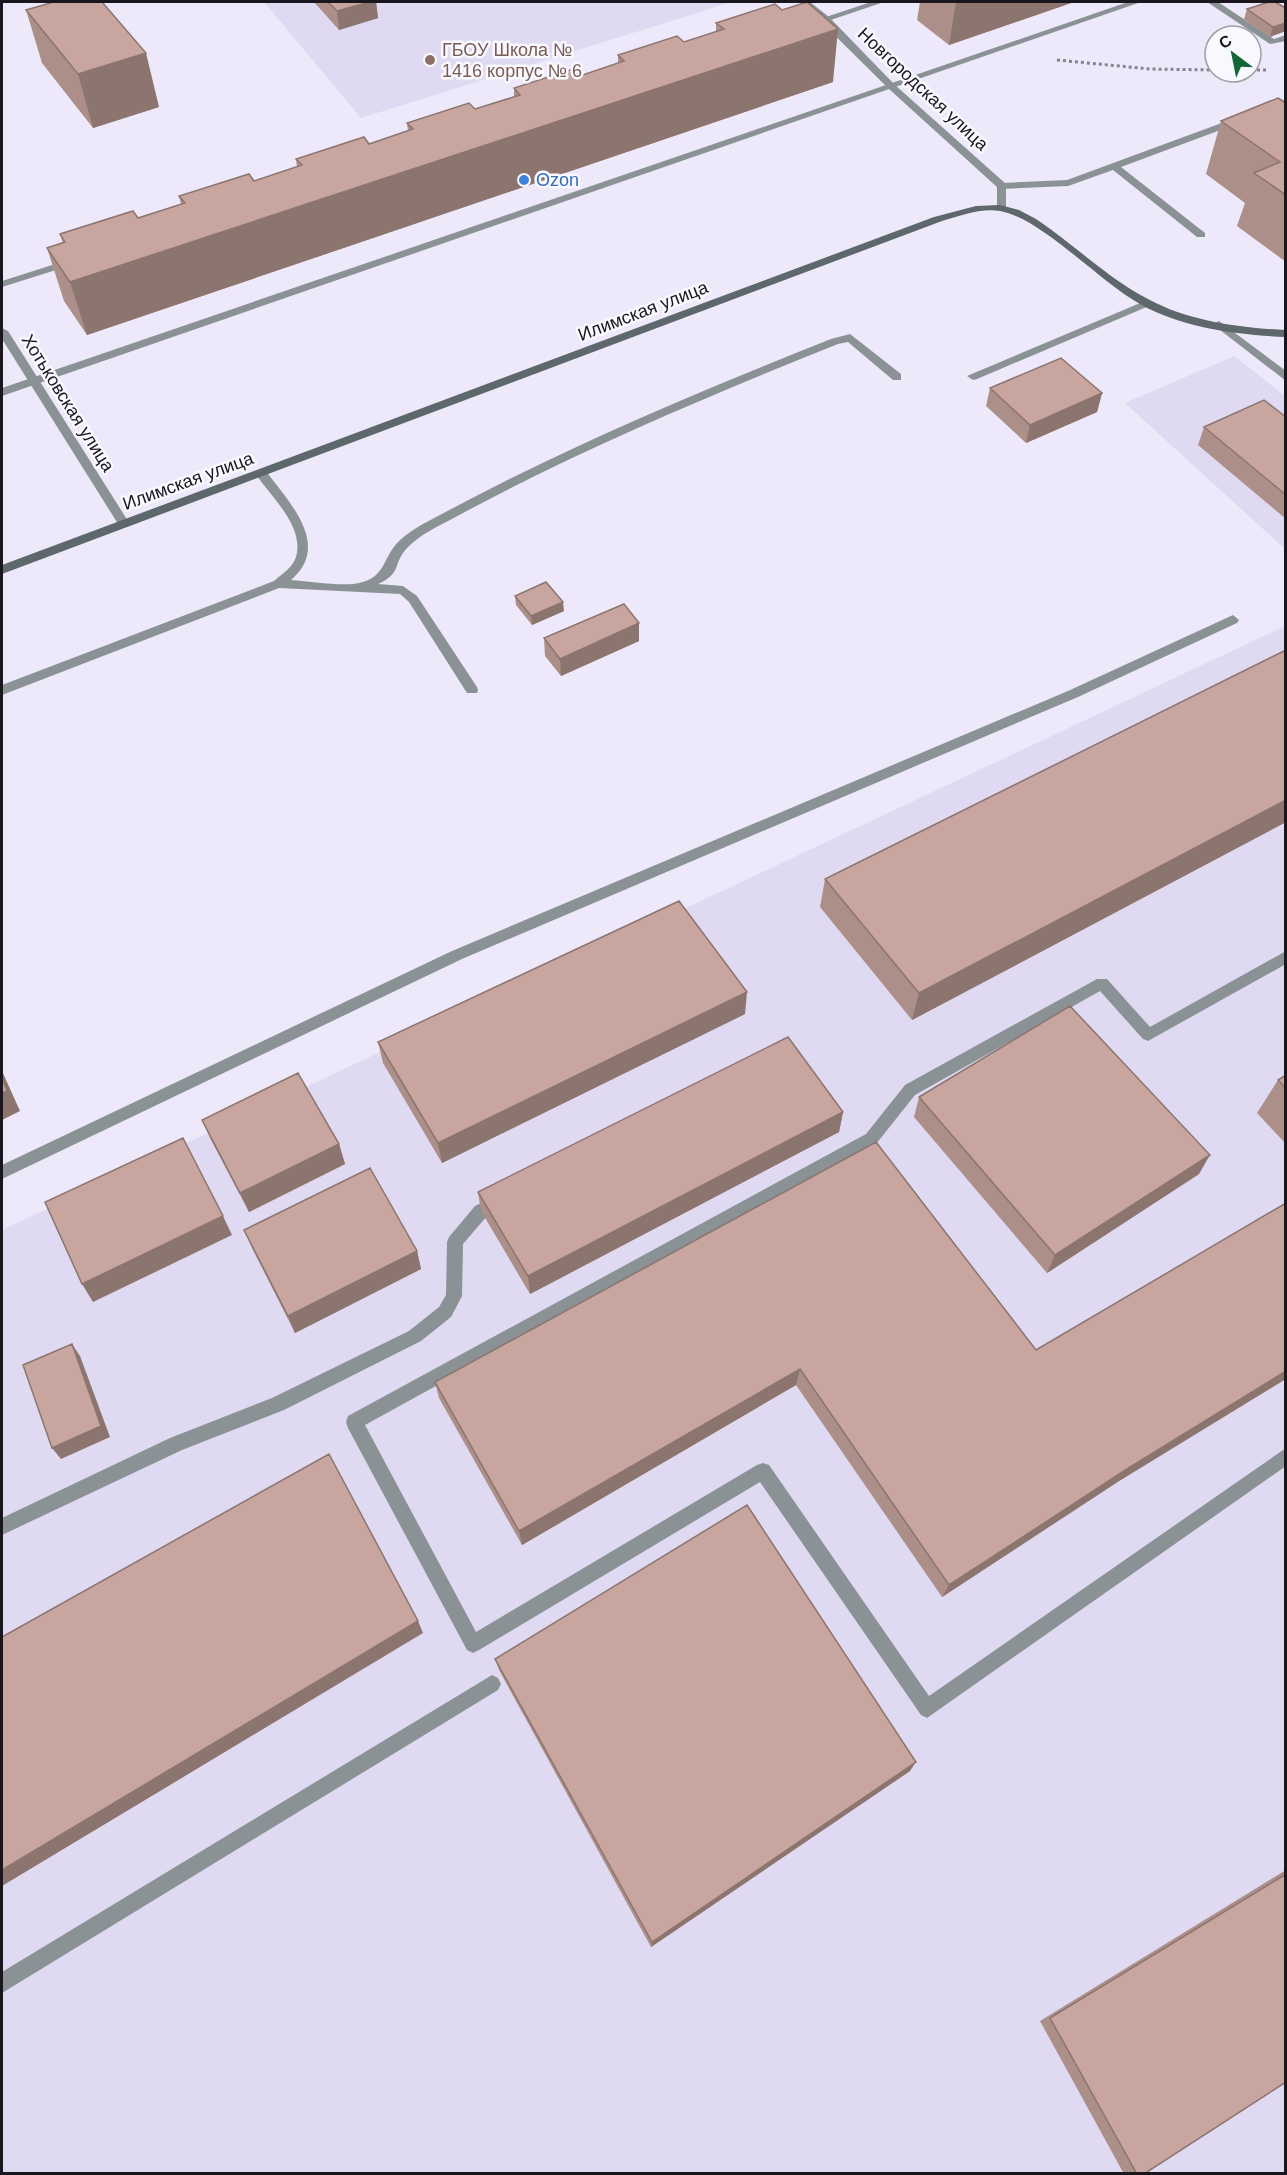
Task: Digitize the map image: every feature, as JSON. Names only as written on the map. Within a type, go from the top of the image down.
[{"type":"street","name":"Новгородская улица","points":[[805,2],[826,19],[892,87],[1002,186]]},
{"type":"street","points":[[804,27],[879,2]]},
{"type":"street","points":[[2,392],[1136,2]]},
{"type":"street","points":[[1212,2],[1273,42],[1286,38]]},
{"type":"street","points":[[1002,208],[1002,186],[1068,183],[1253,115]]},
{"type":"street","points":[[1114,166],[1201,235]]},
{"type":"street","name":"Илимская улица","points":[[2,570],[938,219],[974,208],[1002,208],[1024,215],[1113,285],[1145,304],[1219,324],[1286,334]]},
{"type":"street","points":[[2,284],[81,259]]},
{"type":"street","points":[[973,376],[1145,304]]},
{"type":"street","points":[[1219,324],[1286,377]]},
{"type":"street","name":"Хотьковская улица","points":[[2,331],[124,524]]},
{"type":"street","points":[[362,587],[387,575],[405,542],[444,519],[579,450],[653,416],[835,341],[850,338],[897,377]]},
{"type":"street","points":[[2,690],[278,584],[297,566],[304,543],[295,523],[261,473]]},
{"type":"street","points":[[278,584],[403,590],[413,599],[472,690]]},
{"type":"street","points":[[2,1172],[457,955],[1073,694],[1233,620]]},
{"type":"street","points":[[1286,957],[1148,1035],[1102,983],[910,1090],[870,1139],[354,1422],[473,1644],[763,1471],[927,1708],[1286,1456]]},
{"type":"street","points":[[2,1527],[176,1444],[278,1404],[415,1336],[445,1312],[454,1296],[455,1242],[481,1211],[512,1195]]},
{"type":"street","points":[[2,1983],[492,1684]]},
{"type":"path","points":[[1048,59],[1150,69],[1203,70]]},
{"type":"shaded area","name":"ГБОУ Школа № 1416 корпус № 6","points":[[264,2],[732,2],[361,118]]},
{"type":"shaded area","points":[[1234,356],[1285,396],[1285,549],[1125,403]]},
{"type":"shaded area","points":[[1285,626],[1285,2173],[2,2173],[2,1230]]},
{"type":"building","points":[[54,2],[102,2],[146,53],[78,74],[26,10]]},
{"type":"building","points":[[328,2],[370,2],[337,11]]},
{"type":"building","points":[[807,2],[838,29],[70,282],[47,248],[65,242],[60,234],[133,211],[138,218],[185,203],[179,196],[249,174],[254,181],[302,165],[296,159],[364,137],[369,144],[413,129],[407,123],[469,103],[475,109],[520,95],[514,88],[573,69],[580,76],[624,61],[618,55],[677,36],[684,42],[724,29],[716,23],[775,4],[782,10]]},
{"type":"building","points":[[1275,2],[1286,8],[1286,23],[1273,27],[1247,9]]},
{"type":"building","points":[[1278,98],[1286,103],[1286,195],[1254,173],[1280,162],[1221,121]]},
{"type":"building","points":[[1061,358],[1102,393],[1030,425],[990,388]]},
{"type":"building","points":[[1264,400],[1286,417],[1286,495],[1204,427]]},
{"type":"building","points":[[546,582],[563,602],[531,616],[515,596]]},
{"type":"building","points":[[624,604],[639,623],[560,659],[544,638]]},
{"type":"building","points":[[1286,650],[1286,800],[919,993],[825,879]]},
{"type":"building","points":[[679,901],[747,992],[438,1143],[378,1042]]},
{"type":"building","points":[[1070,1006],[1210,1155],[1055,1255],[919,1097]]},
{"type":"building","points":[[788,1037],[843,1112],[528,1276],[478,1192]]},
{"type":"building","points":[[298,1073],[339,1144],[240,1193],[202,1120]]},
{"type":"building","points":[[1286,1075],[1286,1088],[1278,1080]]},
{"type":"building","points":[[2,1078],[7,1091],[2,1093]]},
{"type":"building","points":[[183,1138],[223,1216],[82,1284],[45,1202]]},
{"type":"building","points":[[876,1142],[1036,1350],[1286,1203],[1286,1371],[1127,1469],[949,1585],[800,1369],[519,1531],[435,1382]]},
{"type":"building","points":[[370,1168],[417,1251],[288,1316],[244,1230]]},
{"type":"building","points":[[72,1344],[101,1426],[52,1448],[23,1365]]},
{"type":"building","points":[[329,1454],[418,1621],[2,1870],[2,1637]]},
{"type":"building","points":[[747,1505],[916,1762],[652,1942],[495,1659]]},
{"type":"building","points":[[1286,1874],[1286,2082],[1144,2174],[1137,2174],[1050,2018]]},
{"type":"place","name":"ГБОУ Школа № 1416 корпус № 6","points":[[430,60]]},
{"type":"place","name":"Ozon","points":[[524,180]]}]
